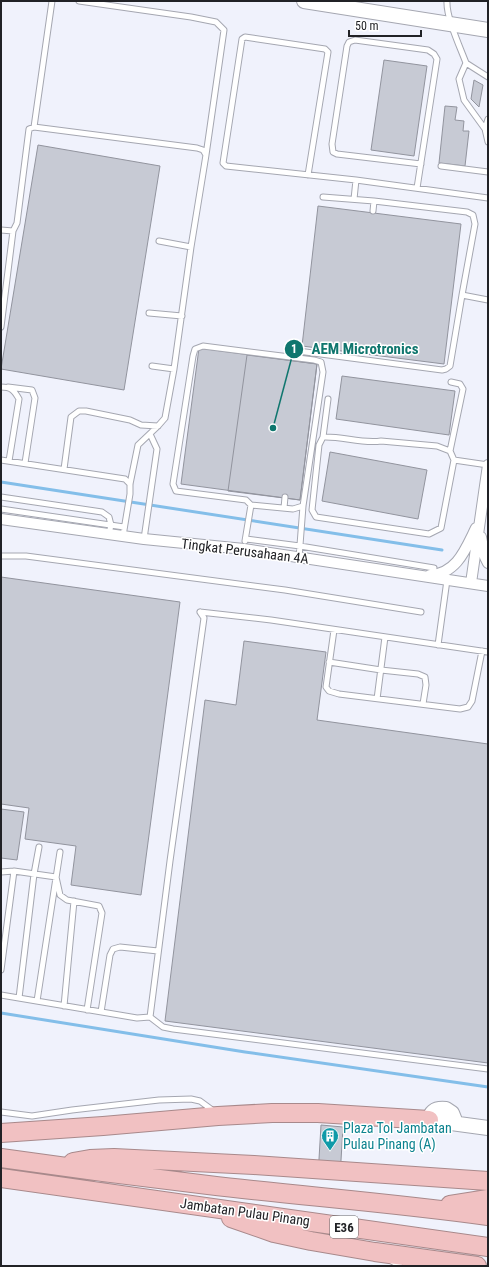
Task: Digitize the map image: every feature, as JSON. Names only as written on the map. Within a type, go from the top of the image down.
[{"type":"highway","points":[[1,1132],[294,1112],[430,1120]]},
{"type":"highway","name":"Jambatan Pulau Pinang","points":[[1,1158],[208,1185],[434,1208],[488,1216]]},
{"type":"highway","name":"Jambatan Pulau Pinang","points":[[54,1166],[90,1159],[114,1158],[254,1165],[488,1182]]},
{"type":"highway","name":"Jambatan Pulau Pinang","points":[[1,1178],[488,1247]]},
{"type":"highway","points":[[434,1208],[488,1199]]},
{"type":"highway","points":[[201,1206],[274,1233],[311,1241],[472,1266]]},
{"type":"street","points":[[304,1],[488,30]]},
{"type":"street","points":[[471,584],[488,465]]},
{"type":"street","name":"Tingkat Perusahaan 4A","points":[[1,519],[110,529],[124,531],[144,538],[245,544],[299,558],[413,571],[447,580],[488,586]]},
{"type":"street","points":[[480,521],[482,544],[485,557],[488,562]]},
{"type":"street","points":[[413,571],[436,575],[451,568],[464,554],[480,521]]},
{"type":"street","points":[[430,1120],[488,1128]]},
{"type":"lane","points":[[34,127],[52,1]]},
{"type":"lane","points":[[79,1],[192,16],[216,22],[224,30],[206,155],[190,247],[174,369],[165,418],[138,445],[130,484],[130,494],[124,531]]},
{"type":"lane","points":[[447,1],[446,5],[466,63],[488,77]]},
{"type":"lane","points":[[308,175],[328,52],[325,49],[245,36],[242,39],[223,163],[226,166],[308,175],[356,180],[488,198]]},
{"type":"lane","points":[[417,188],[421,164],[437,59],[434,54],[428,50],[355,40],[349,42],[347,46],[333,137],[333,152],[337,154],[421,164]]},
{"type":"lane","points":[[466,63],[459,79],[464,100],[485,129],[488,142]]},
{"type":"lane","points":[[485,129],[488,119]]},
{"type":"lane","points":[[1,327],[13,231],[17,223],[29,130],[34,127],[197,148],[203,150],[206,155]]},
{"type":"lane","points":[[441,166],[488,172]]},
{"type":"lane","points":[[354,199],[356,180]]},
{"type":"lane","points":[[298,351],[446,370],[450,366],[475,224],[473,215],[467,212],[374,201],[323,197]]},
{"type":"lane","points":[[372,211],[374,201]]},
{"type":"lane","points":[[1,230],[13,231]]},
{"type":"lane","points":[[159,242],[190,247]]},
{"type":"lane","points":[[462,295],[488,300]]},
{"type":"lane","points":[[149,313],[182,316]]},
{"type":"lane","points":[[299,558],[303,506],[323,372],[320,362],[203,346],[195,349],[173,484],[176,491],[246,500],[251,505],[293,509],[303,506]]},
{"type":"lane","points":[[152,366],[174,369]]},
{"type":"lane","points":[[328,399],[323,437],[319,444],[312,510],[316,517],[429,534],[441,528],[454,460],[450,451],[463,389],[460,384],[451,382]]},
{"type":"lane","points":[[1,387],[32,390],[35,398],[25,463]]},
{"type":"lane","points":[[8,387],[14,390],[19,399],[9,461]]},
{"type":"lane","points":[[64,469],[70,417],[79,411],[108,414],[130,420],[141,425],[158,426]]},
{"type":"lane","points":[[144,538],[157,449],[150,434]]},
{"type":"lane","points":[[323,437],[437,446],[450,451]]},
{"type":"lane","points":[[1,460],[125,479],[130,484]]},
{"type":"lane","points":[[454,460],[488,465]]},
{"type":"lane","points":[[1,497],[102,512],[109,517],[110,529],[1,509]]},
{"type":"lane","points":[[284,508],[285,497]]},
{"type":"lane","points":[[251,505],[245,544],[300,546],[413,571],[434,568]]},
{"type":"lane","points":[[321,561],[323,550]]},
{"type":"lane","points":[[1,556],[26,556],[277,588],[421,612]]},
{"type":"lane","points":[[438,645],[447,580]]},
{"type":"lane","points":[[150,1017],[204,618],[200,612],[271,620],[385,638],[485,651],[472,701],[468,707],[460,709],[329,691],[326,687],[334,630]]},
{"type":"lane","points":[[377,698],[385,638]]},
{"type":"lane","points":[[329,662],[418,674],[425,677],[426,685],[423,704]]},
{"type":"lane","points":[[19,998],[34,874],[39,847]]},
{"type":"lane","points":[[37,1002],[60,852]]},
{"type":"lane","points":[[1,970],[14,871]]},
{"type":"lane","points":[[1,872],[14,871],[56,877]]},
{"type":"lane","points":[[56,877],[60,895],[67,900],[74,902],[99,906],[102,913],[87,1010]]},
{"type":"lane","points":[[64,1006],[74,902]]},
{"type":"lane","points":[[101,1012],[110,955],[113,949],[120,947],[158,951]]},
{"type":"lane","points":[[1,995],[137,1018],[150,1017],[163,1027],[173,1029],[488,1069]]},
{"type":"lane","points":[[1,1112],[32,1116],[159,1100],[191,1099],[200,1101],[211,1108],[218,1116]]},
{"type":"lane","points":[[385,1253],[388,1259],[400,1266]]},
{"type":"building","points":[[384,60],[427,66],[414,156],[371,150]]},
{"type":"building","points":[[474,80],[483,85],[479,107],[471,99]]},
{"type":"building","points":[[445,106],[457,107],[455,120],[464,121],[463,131],[469,131],[465,166],[439,163]]},
{"type":"building","points":[[38,145],[160,166],[124,390],[1,369]]},
{"type":"building","points":[[318,206],[461,224],[444,364],[302,346]]},
{"type":"building","points":[[199,348],[317,364],[300,500],[181,484]]},
{"type":"building","points":[[247,355],[317,364],[300,500],[228,491]]},
{"type":"building","points":[[342,376],[455,391],[449,435],[336,419]]},
{"type":"building","points":[[330,452],[427,470],[418,519],[322,501]]},
{"type":"building","points":[[1,577],[180,602],[141,895],[71,885],[76,846],[25,839],[29,808],[1,804]]},
{"type":"building","points":[[244,641],[326,652],[317,720],[488,744],[488,1063],[165,1021],[205,700],[236,705]]},
{"type":"building","points":[[1,809],[24,812],[17,860],[1,858]]},
{"type":"building","name":"Plaza Tol Jambatan Pulau Pinang (A)","points":[[321,1125],[343,1127],[340,1177],[318,1176]]},
{"type":"waterway","points":[[1,482],[442,550]]},
{"type":"waterway","points":[[1,1013],[245,1052],[488,1087]]},
{"type":"place","name":"AEM Microtronics","points":[[273,428]]},
{"type":"place","name":"Plaza Tol Jambatan Pulau Pinang (A)","points":[[330,1151]]}]
